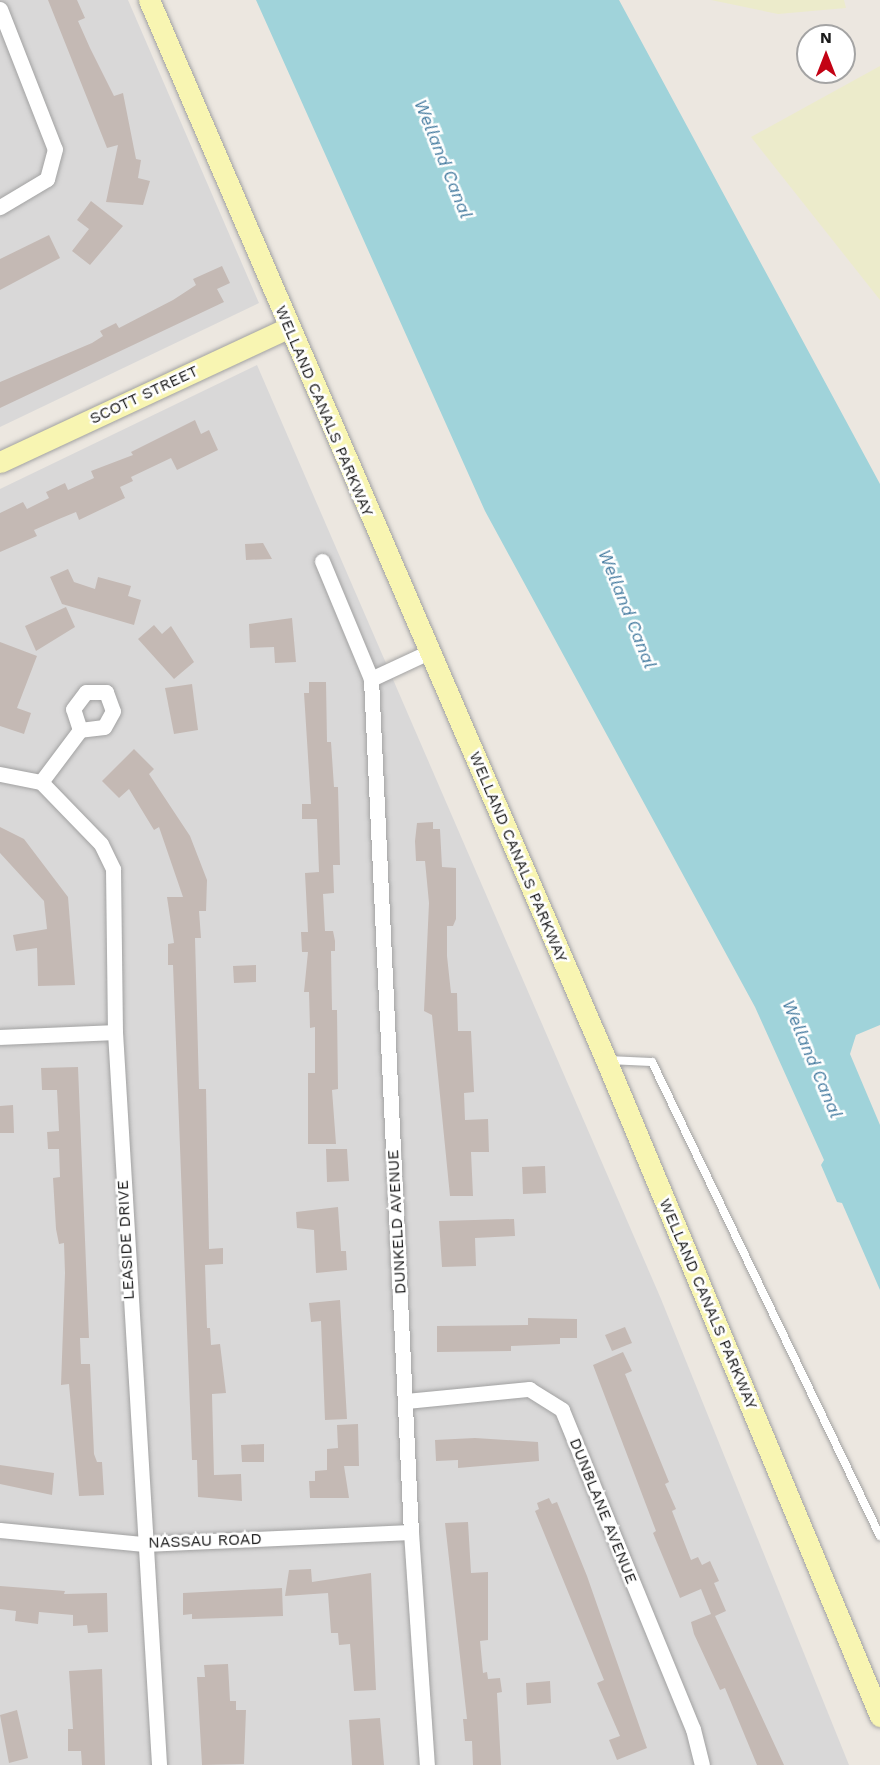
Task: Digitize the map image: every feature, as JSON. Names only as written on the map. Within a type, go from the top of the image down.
[{"type":"main road","name":"WELLAND CANALS PARKWAY","points":[[149,0],[288,327],[606,1060],[880,1716]]},
{"type":"main road","name":"SCOTT STREET","points":[[0,462],[288,327]]},
{"type":"street","points":[[0,9],[55,149],[47,179],[0,207]]},
{"type":"street","name":"DUNKELD AVENUE","points":[[322,561],[371,679],[411,1532],[427,1765]]},
{"type":"street","points":[[371,679],[429,652]]},
{"type":"street","points":[[0,774],[42,782],[80,730]]},
{"type":"street","name":"LEASIDE DRIVE","points":[[42,782],[101,844],[113,869],[115,1032],[159,1765]]},
{"type":"street","points":[[0,1037],[115,1032]]},
{"type":"street","name":"DUNBLANE AVENUE","points":[[406,1401],[529,1389],[561,1410],[693,1730],[702,1765]]},
{"type":"street","name":"NASSAU ROAD","points":[[0,1530],[144,1544],[411,1532]]},
{"type":"lane","points":[[606,1060],[652,1062],[880,1536]]},
{"type":"shaded area","points":[[0,0],[128,0],[259,303],[0,427]]},
{"type":"shaded area","points":[[257,365],[661,1299],[849,1765],[0,1765],[0,489]]},
{"type":"green space","points":[[711,0],[844,0],[846,8],[778,14]]},
{"type":"green space","points":[[880,66],[880,300],[751,137],[847,84],[856,84],[856,79]]},
{"type":"water","name":"Welland Canal","points":[[256,0],[619,0],[880,484],[880,1025],[856,1035],[850,1054],[880,1125],[880,1290],[842,1203],[837,1202],[821,1165],[824,1160],[755,1007],[485,511]]},
{"type":"building","points":[[48,0],[77,0],[85,18],[78,21],[90,48],[114,96],[123,93],[136,159],[141,160],[138,178],[150,181],[143,205],[106,202],[118,145],[107,148]]},
{"type":"building","points":[[91,201],[123,226],[90,265],[72,251],[89,229],[77,220]]},
{"type":"building","points":[[49,235],[60,258],[0,290],[0,259]]},
{"type":"building","points":[[222,266],[230,283],[217,289],[224,302],[0,408],[0,382],[92,343],[103,336],[100,331],[116,323],[119,328],[173,300],[196,285],[193,279]]},
{"type":"building","points":[[195,420],[201,434],[209,430],[218,450],[177,470],[171,458],[131,477],[133,481],[120,487],[125,498],[79,520],[76,512],[59,519],[34,530],[37,536],[0,552],[0,513],[23,502],[27,509],[49,498],[46,492],[65,483],[68,490],[94,478],[91,471],[133,455],[131,452]]},
{"type":"building","points":[[263,543],[272,559],[246,560],[245,544]]},
{"type":"building","points":[[68,569],[74,582],[95,589],[98,577],[131,586],[128,596],[141,600],[134,625],[62,604],[50,577]]},
{"type":"building","points":[[66,607],[75,627],[36,651],[25,626]]},
{"type":"building","points":[[292,618],[296,662],[275,663],[274,647],[250,648],[249,624]]},
{"type":"building","points":[[154,625],[162,634],[171,626],[194,662],[174,679],[138,639]]},
{"type":"building","points":[[0,642],[37,656],[17,708],[31,713],[24,734],[0,726]]},
{"type":"building","points":[[309,682],[326,682],[327,742],[331,742],[334,787],[338,787],[340,865],[333,865],[334,893],[323,894],[325,931],[333,931],[335,941],[335,951],[331,951],[332,1010],[337,1010],[338,1089],[332,1090],[336,1144],[308,1144],[308,1073],[315,1073],[315,1027],[310,1028],[309,992],[304,992],[308,952],[302,952],[301,932],[308,932],[305,873],[319,872],[317,819],[302,819],[302,804],[311,804],[304,693],[309,693]]},
{"type":"building","points":[[192,684],[198,730],[174,734],[165,688]]},
{"type":"building","points":[[134,749],[154,769],[149,774],[190,836],[207,880],[206,911],[199,911],[201,938],[195,938],[199,1089],[206,1089],[209,1249],[223,1248],[223,1264],[205,1265],[207,1328],[210,1328],[211,1345],[220,1344],[226,1393],[212,1394],[214,1475],[241,1474],[242,1501],[198,1497],[197,1460],[192,1460],[173,965],[168,965],[168,944],[174,943],[167,897],[183,897],[159,827],[154,830],[129,789],[119,798],[102,781]]},
{"type":"building","points":[[433,822],[433,829],[440,829],[442,867],[456,868],[456,919],[453,926],[447,926],[447,956],[451,993],[457,993],[458,1031],[471,1031],[474,1092],[464,1093],[465,1120],[488,1119],[489,1152],[471,1152],[473,1196],[450,1196],[432,1015],[424,1011],[429,903],[425,861],[416,861],[415,841],[417,823]]},
{"type":"building","points":[[0,827],[24,839],[68,897],[75,985],[38,986],[37,948],[16,951],[13,935],[47,929],[44,901],[0,853]]},
{"type":"building","points":[[256,965],[256,982],[234,983],[233,966]]},
{"type":"building","points":[[78,1067],[89,1338],[80,1338],[81,1364],[90,1364],[94,1454],[97,1462],[102,1462],[104,1495],[79,1496],[69,1384],[61,1385],[64,1243],[59,1244],[56,1229],[53,1178],[60,1177],[59,1149],[48,1149],[47,1132],[59,1131],[57,1090],[42,1090],[41,1068]]},
{"type":"building","points":[[13,1105],[14,1133],[0,1133],[0,1106]]},
{"type":"building","points":[[326,1149],[347,1149],[349,1181],[327,1182]]},
{"type":"building","points":[[545,1166],[546,1193],[523,1194],[522,1167]]},
{"type":"building","points":[[338,1207],[341,1251],[346,1251],[347,1270],[316,1273],[314,1230],[297,1228],[296,1212]]},
{"type":"building","points":[[514,1219],[515,1236],[475,1238],[476,1266],[442,1267],[439,1221]]},
{"type":"building","points":[[340,1300],[347,1419],[325,1420],[321,1321],[311,1322],[309,1303]]},
{"type":"building","points":[[528,1318],[577,1319],[577,1338],[560,1338],[560,1344],[511,1346],[511,1351],[437,1352],[437,1326],[528,1325]]},
{"type":"building","points":[[625,1327],[632,1343],[612,1351],[605,1335]]},
{"type":"building","points":[[623,1352],[632,1371],[625,1374],[669,1482],[665,1484],[676,1509],[672,1511],[691,1560],[698,1557],[702,1565],[710,1561],[719,1581],[714,1583],[726,1611],[715,1616],[784,1765],[757,1765],[725,1688],[720,1690],[694,1634],[691,1622],[711,1614],[701,1589],[680,1598],[653,1533],[656,1531],[593,1365]]},
{"type":"building","points":[[358,1424],[359,1466],[344,1466],[349,1498],[310,1498],[309,1481],[315,1481],[315,1471],[327,1470],[327,1449],[338,1448],[337,1425]]},
{"type":"building","points":[[475,1438],[538,1442],[539,1461],[458,1468],[458,1460],[436,1461],[435,1440]]},
{"type":"building","points":[[264,1444],[264,1462],[242,1462],[241,1445]]},
{"type":"building","points":[[0,1465],[54,1473],[52,1495],[0,1484]]},
{"type":"building","points":[[549,1498],[552,1504],[557,1502],[587,1576],[647,1748],[617,1760],[609,1740],[620,1736],[597,1683],[604,1680],[535,1511],[539,1509],[537,1503]]},
{"type":"building","points":[[468,1522],[471,1573],[488,1572],[488,1640],[480,1641],[483,1673],[487,1672],[488,1679],[500,1678],[502,1692],[497,1693],[501,1765],[473,1765],[472,1741],[465,1741],[463,1719],[467,1719],[445,1523]]},
{"type":"building","points":[[311,1569],[312,1582],[371,1573],[376,1690],[354,1691],[350,1644],[339,1645],[338,1633],[331,1633],[328,1593],[285,1596],[289,1570]]},
{"type":"building","points":[[0,1586],[65,1591],[64,1594],[107,1593],[108,1632],[88,1633],[87,1625],[73,1626],[73,1615],[39,1612],[38,1624],[15,1621],[16,1611],[0,1609]]},
{"type":"building","points":[[282,1588],[283,1616],[192,1619],[192,1614],[183,1615],[183,1593]]},
{"type":"building","points":[[228,1664],[230,1701],[236,1701],[236,1710],[246,1710],[244,1764],[202,1765],[197,1677],[205,1677],[204,1665]]},
{"type":"building","points":[[102,1669],[105,1765],[82,1765],[81,1751],[68,1751],[68,1729],[73,1729],[69,1671]]},
{"type":"building","points":[[550,1681],[551,1703],[527,1705],[526,1683]]},
{"type":"building","points":[[17,1710],[28,1758],[9,1763],[0,1715]]},
{"type":"building","points":[[380,1718],[384,1765],[352,1765],[349,1720]]}]
